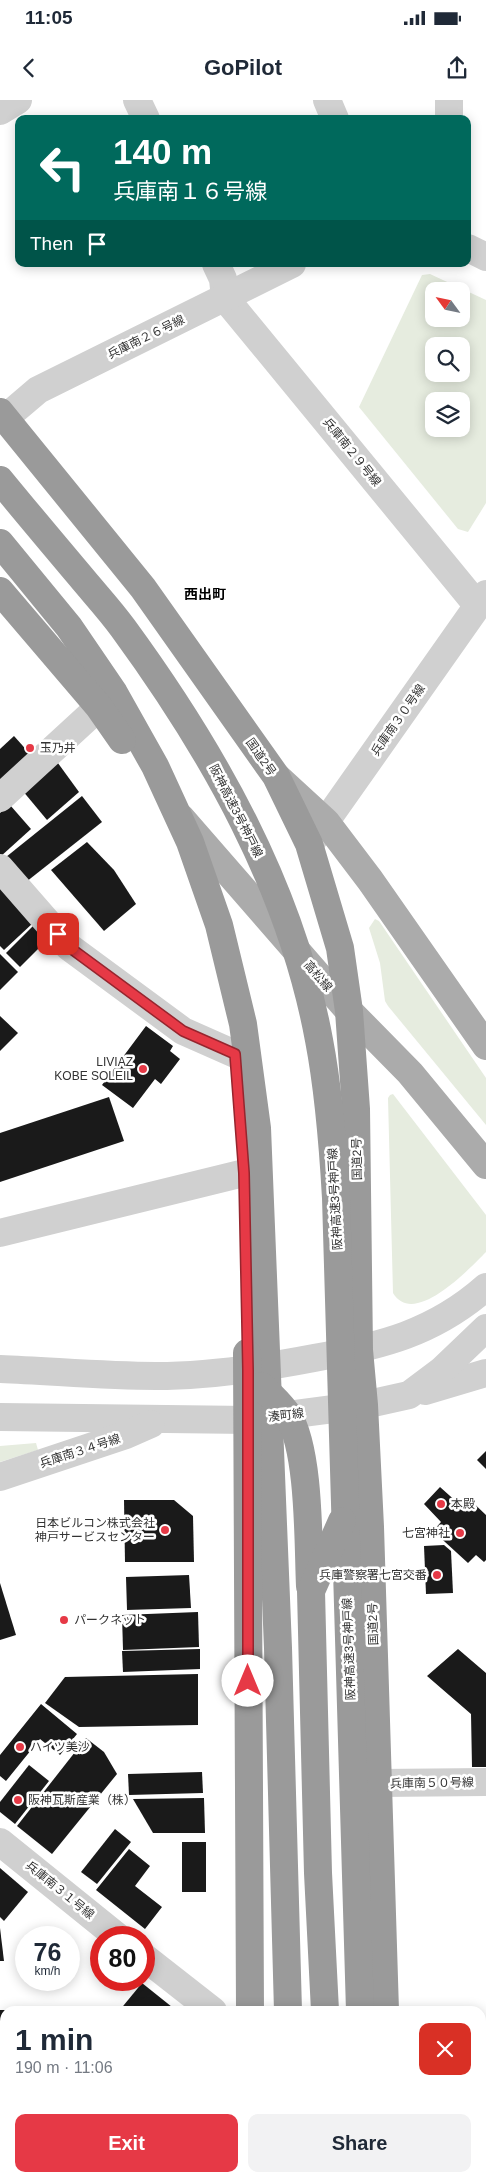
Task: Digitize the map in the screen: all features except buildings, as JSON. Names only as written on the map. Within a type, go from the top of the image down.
[{"type":"highway","name":"国道2号","points":[[3,415],[143,588],[276,776],[310,844],[340,948],[349,1011],[356,1109],[359,1350],[364,1405],[379,1783],[385,2006]]},
{"type":"highway","name":"阪神高速3号神戸線","points":[[0,480],[122,626],[220,775],[255,845],[280,906],[302,972],[319,1039],[331,1122],[336,1198],[360,2006]]},
{"type":"highway","points":[[0,542],[74,635],[114,692],[155,766],[190,842],[219,925],[243,1024],[257,1128],[278,1648],[288,2006]]},
{"type":"highway","points":[[0,591],[99,707],[152,784],[196,874],[228,979],[244,1173],[249,1420],[247,1535],[250,2006]]},
{"type":"highway","points":[[248,1370],[288,1415],[298,1442],[304,1477],[311,1591],[318,1864],[325,2006]]},
{"type":"highway","points":[[311,1591],[340,1528],[365,1437]]},
{"type":"main road","points":[[276,776],[326,822],[478,1028],[486,1046]]},
{"type":"main road","name":"高松線","points":[[152,784],[349,1011],[410,1074],[486,1165]]},
{"type":"street","points":[[0,111],[18,100]]},
{"type":"street","points":[[137,100],[144,115]]},
{"type":"street","points":[[326,100],[333,115]]},
{"type":"street","points":[[449,100],[449,115]]},
{"type":"street","points":[[471,250],[486,257]]},
{"type":"street","points":[[217,267],[223,279],[225,298]]},
{"type":"street","name":"兵庫南２６号線","points":[[3,415],[38,390],[286,267]]},
{"type":"street","name":"兵庫南２９号線","points":[[225,298],[482,600]]},
{"type":"street","name":"兵庫南３０号線","points":[[310,844],[482,600]]},
{"type":"street","points":[[0,798],[99,707]]},
{"type":"street","points":[[0,868],[69,947],[183,1031],[235,1054]]},
{"type":"street","points":[[0,1233],[244,1173]]},
{"type":"street","points":[[0,1369],[156,1376],[248,1370],[359,1350],[398,1340],[442,1320],[486,1286]]},
{"type":"street","name":"湊町線","points":[[0,1417],[249,1420],[364,1405],[409,1396],[441,1371],[486,1328]]},
{"type":"street","points":[[409,1396],[486,1373]]},
{"type":"street","name":"兵庫南３４号線","points":[[0,1477],[126,1435],[159,1420]]},
{"type":"street","name":"兵庫南５０号線","points":[[379,1783],[486,1782]]},
{"type":"street","name":"兵庫南３１号線","points":[[0,1842],[104,1926]]},
{"type":"street","points":[[155,1966],[207,2006]]},
{"type":"shaded area","points":[[430,274],[447,282],[425,282],[425,328],[470,328],[470,293],[486,300],[486,503],[468,532],[458,529],[359,407],[422,275]]},
{"type":"shaded area","points":[[375,919],[379,921],[486,1078],[486,1125],[385,1001],[380,963],[369,928]]},
{"type":"shaded area","points":[[393,1094],[486,1215],[486,1252],[455,1282],[427,1300],[414,1304],[402,1302],[393,1293],[388,1098]]},
{"type":"shaded area","points":[[36,1443],[38,1450],[0,1462],[0,1446]]},
{"type":"place","name":"玉乃井","points":[[30,748]]},
{"type":"place","name":"LIVIAZ KOBE SOLEIL","points":[[143,1069]]},
{"type":"place","name":"本殿","points":[[441,1504]]},
{"type":"place","name":"日本ビルコン株式会社 神戸サービスセンター","points":[[165,1530]]},
{"type":"place","name":"七宮神社","points":[[460,1533]]},
{"type":"place","name":"兵庫警察署七宮交番","points":[[437,1575]]},
{"type":"place","name":"パークネット","points":[[64,1620]]},
{"type":"place","name":"ハイツ美沙","points":[[20,1747]]},
{"type":"place","name":"阪神瓦斯産業（株）","points":[[18,1800]]},
{"type":"district","name":"西出町","points":[[205,594]]},
{"type":"route","points":[[58,934],[69,947],[183,1031],[235,1054],[244,1173],[249,1420],[247,1525],[248,1681]]}]
